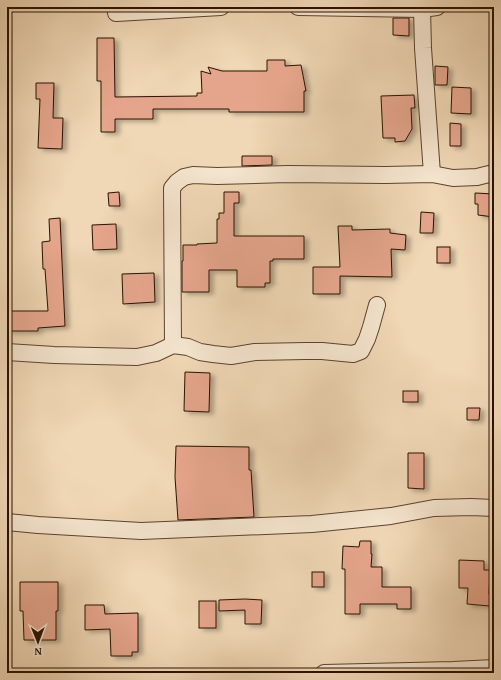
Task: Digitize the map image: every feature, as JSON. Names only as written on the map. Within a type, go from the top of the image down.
[{"type":"street","points":[[116,13],[221,7]]},
{"type":"street","points":[[298,7],[430,8],[423,48],[432,174]]},
{"type":"street","points":[[173,345],[172,188],[176,182],[184,177],[193,175],[432,174],[454,178],[477,177],[494,174]]},
{"type":"street","points":[[7,352],[54,355],[137,356],[156,353],[173,345],[188,347],[200,352],[231,356],[255,352],[298,351],[322,351],[353,354],[360,351],[367,339],[377,305]]},
{"type":"street","points":[[7,522],[38,526],[141,531],[312,524],[391,516],[434,508],[494,508]]},
{"type":"street","points":[[324,673],[453,672],[494,668]]},
{"type":"building","points":[[393,18],[409,18],[409,36],[393,35]]},
{"type":"building","points":[[97,38],[114,38],[115,97],[197,96],[197,93],[202,93],[201,71],[211,74],[208,67],[222,71],[267,71],[267,60],[285,60],[285,66],[301,65],[306,91],[304,91],[304,112],[229,112],[229,109],[153,109],[153,119],[115,119],[115,132],[101,132],[101,81],[97,81]]},
{"type":"building","points":[[435,66],[448,67],[447,85],[435,85]]},
{"type":"building","points":[[36,83],[54,83],[53,118],[63,118],[62,149],[38,148],[40,99],[36,99]]},
{"type":"building","points":[[452,87],[471,88],[471,114],[451,113]]},
{"type":"building","points":[[414,95],[415,108],[411,108],[412,129],[405,141],[395,142],[395,138],[383,138],[381,96]]},
{"type":"building","points":[[450,123],[461,124],[461,146],[450,146]]},
{"type":"building","points":[[242,156],[272,156],[272,165],[242,166]]},
{"type":"building","points":[[119,192],[120,206],[109,206],[108,193]]},
{"type":"building","points":[[224,192],[239,192],[239,203],[234,203],[234,236],[304,236],[304,259],[273,259],[273,261],[270,261],[270,283],[265,283],[265,287],[237,287],[237,270],[209,270],[209,292],[182,292],[183,245],[217,243],[217,219],[219,219],[219,213],[224,213]]},
{"type":"building","points":[[475,193],[494,194],[494,217],[478,215],[478,204],[475,204]]},
{"type":"building","points":[[421,212],[434,213],[433,233],[420,233]]},
{"type":"building","points":[[60,218],[65,326],[38,328],[38,331],[7,331],[7,311],[48,311],[45,269],[43,269],[42,242],[50,241],[49,219]]},
{"type":"building","points":[[116,224],[117,249],[93,250],[92,225]]},
{"type":"building","points":[[338,226],[352,226],[352,230],[390,229],[390,233],[406,235],[405,250],[391,249],[392,277],[340,276],[340,294],[313,294],[313,267],[340,267]]},
{"type":"building","points":[[437,247],[450,247],[450,263],[437,263]]},
{"type":"building","points":[[154,273],[155,302],[123,304],[122,274]]},
{"type":"building","points":[[185,372],[210,373],[209,412],[184,411]]},
{"type":"building","points":[[403,391],[418,391],[418,402],[403,402]]},
{"type":"building","points":[[467,408],[480,408],[479,420],[467,420]]},
{"type":"building","points":[[176,446],[249,447],[249,470],[251,470],[254,517],[178,520],[175,477]]},
{"type":"building","points":[[408,453],[424,453],[424,489],[408,488]]},
{"type":"building","points":[[360,541],[371,541],[371,567],[382,567],[382,587],[411,587],[411,609],[397,609],[397,604],[360,604],[360,614],[345,614],[345,569],[342,569],[343,546],[359,547]]},
{"type":"building","points":[[459,560],[484,561],[484,570],[490,570],[490,606],[467,604],[468,588],[459,588]]},
{"type":"building","points":[[312,572],[324,572],[324,587],[312,587]]},
{"type":"building","points":[[20,582],[58,582],[56,640],[24,640],[23,611],[20,611]]},
{"type":"building","points":[[219,600],[262,600],[261,624],[245,624],[245,610],[219,611]]},
{"type":"building","points":[[199,601],[216,601],[216,628],[199,628]]},
{"type":"building","points":[[85,605],[104,605],[105,614],[138,613],[138,652],[132,652],[132,656],[111,656],[110,629],[85,630]]}]
